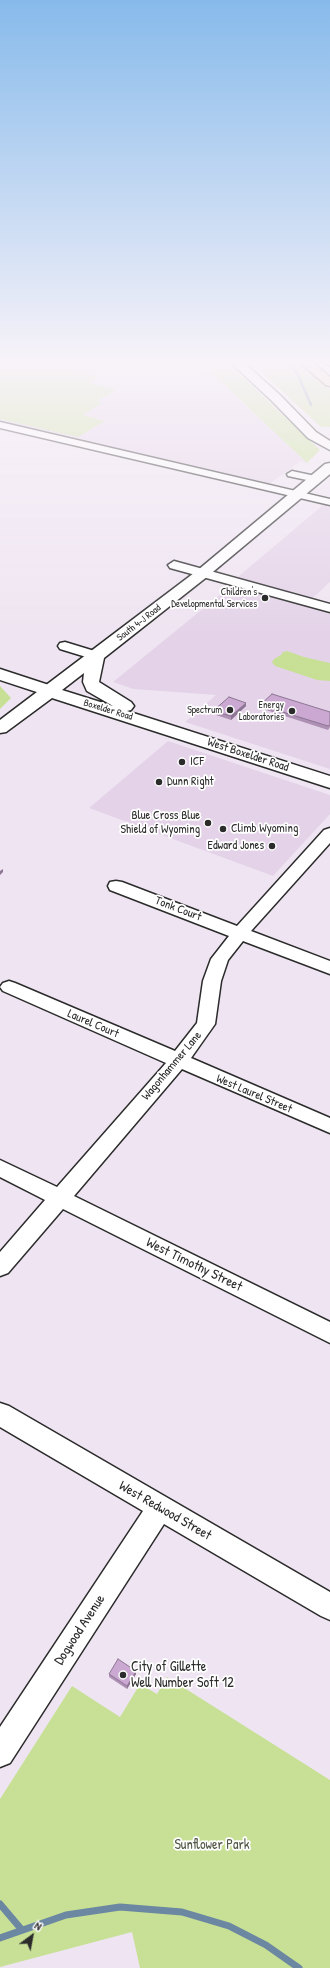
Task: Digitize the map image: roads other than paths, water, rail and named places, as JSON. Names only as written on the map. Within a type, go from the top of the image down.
[{"type":"main road","points":[[323,452],[329,468]]},
{"type":"main road","name":"South 4-J Road","points":[[0,728],[203,573],[329,468]]},
{"type":"main road","points":[[96,656],[91,682],[95,688],[166,728]]},
{"type":"main road","points":[[0,674],[50,691]]},
{"type":"main road","name":"Boxelder Road","points":[[50,691],[166,728]]},
{"type":"main road","name":"West Boxelder Road","points":[[166,728],[330,782]]},
{"type":"street","points":[[116,452],[330,502]]},
{"type":"street","points":[[292,474],[316,479]]},
{"type":"street","points":[[174,565],[327,603]]},
{"type":"street","points":[[65,646],[96,656]]},
{"type":"street","name":"Wagonhammer Lane","points":[[0,1267],[178,1061],[206,1024],[212,981],[220,959],[240,933],[330,833]]},
{"type":"street","name":"Tonk Court","points":[[116,886],[330,968]]},
{"type":"street","name":"Laurel Court","points":[[9,987],[178,1061]]},
{"type":"street","name":"West Laurel Street","points":[[178,1061],[330,1126]]},
{"type":"street","name":"West Timothy Street","points":[[0,1168],[330,1332]]},
{"type":"street","name":"West Redwood Street","points":[[0,1414],[330,1607]]},
{"type":"street","name":"Dogwood Avenue","points":[[0,1753],[160,1508]]},
{"type":"waterway","points":[[0,1904],[22,1930]]},
{"type":"waterway","points":[[0,1938],[66,1915],[120,1907],[182,1912],[229,1926],[266,1945],[299,1968]]},
{"type":"place","name":"Children's Developmental Services","points":[[265,598]]},
{"type":"place","name":"Spectrum","points":[[230,710]]},
{"type":"place","name":"Energy Laboratories","points":[[292,711]]},
{"type":"place","name":"ICF","points":[[182,762]]},
{"type":"place","name":"Dunn Right","points":[[159,782]]},
{"type":"place","name":"Blue Cross Blue Shield of Wyoming","points":[[208,823]]},
{"type":"place","name":"Climb Wyoming","points":[[223,829]]},
{"type":"place","name":"Edward Jones","points":[[272,846]]},
{"type":"place","name":"City of Gillette Well Number Soft 12","points":[[123,1675]]},
{"type":"park label","name":"Sunflower Park","points":[[212,1845]]}]
